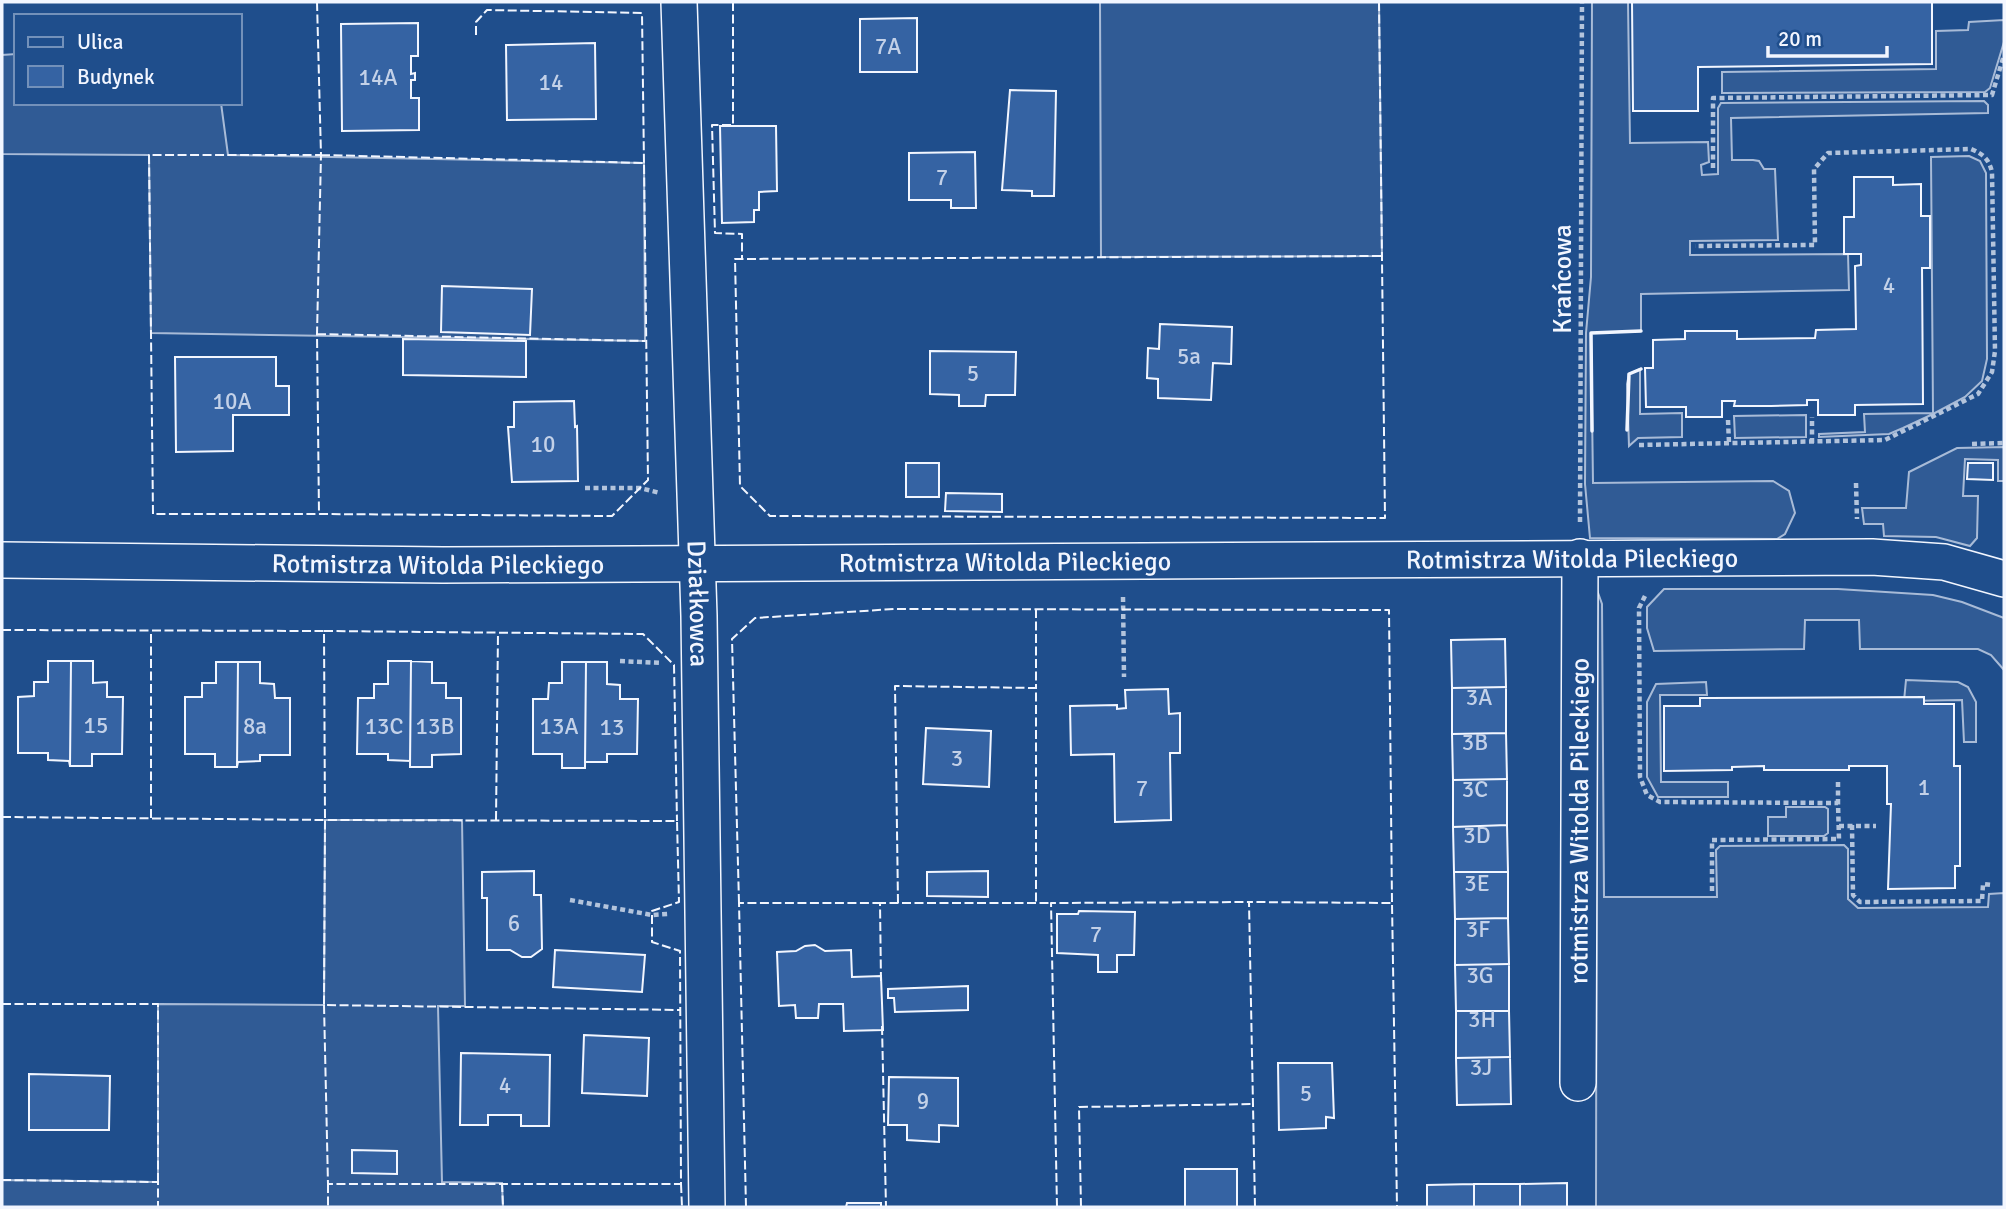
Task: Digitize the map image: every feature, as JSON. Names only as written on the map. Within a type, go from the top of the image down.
[{"type":"street","name":"Działkowca","points":[[679,2],[695,501],[706,1207]]},
{"type":"street","name":"rotmistrza Witolda Pileckiego","points":[[1578,1083],[1580,557]]},
{"type":"street","name":"Rotmistrza Witolda Pileckiego","points":[[2,561],[443,565],[1900,557],[1944,562],[2004,579]]},
{"type":"path","name":"Krańcowa","points":[[1580,557],[1582,2]]},
{"type":"path","points":[[1713,168],[1713,98],[1992,95],[2004,55]]},
{"type":"path","points":[[1639,445],[1885,440],[1968,401],[1987,384],[1995,351],[1992,172],[1989,162],[1970,149],[1828,153],[1815,169],[1815,245],[1695,246]]},
{"type":"path","points":[[1812,417],[1812,443]]},
{"type":"path","points":[[1728,420],[1729,443]]},
{"type":"path","points":[[1972,444],[2004,443]]},
{"type":"path","points":[[585,488],[640,488],[695,501]]},
{"type":"path","points":[[1122,586],[1124,677]]},
{"type":"path","points":[[1653,586],[1639,608],[1640,777],[1647,795],[1660,802],[1838,803]]},
{"type":"path","points":[[1712,891],[1712,840],[1839,839],[1838,782]]},
{"type":"path","points":[[1852,825],[1853,895],[1860,902],[1983,901],[1983,884],[1992,885]]},
{"type":"path","points":[[1839,826],[1876,826]]},
{"type":"path","points":[[570,901],[652,915],[703,912]]},
{"type":"shaded area","points":[[1100,2],[1379,2],[1382,256],[1101,257]]},
{"type":"shaded area","points":[[1592,2],[1628,2],[1630,143],[1708,142],[1709,162],[1701,165],[1702,175],[1718,174],[1718,108],[1721,103],[1984,101],[1988,105],[1988,113],[1731,118],[1732,160],[1759,161],[1764,169],[1775,169],[1778,240],[1690,241],[1690,255],[1848,254],[1849,290],[1641,294],[1641,331],[1591,333],[1593,483],[1773,481],[1789,491],[1795,513],[1785,534],[1777,539],[1590,538],[1585,484],[1586,333],[1591,277]]},
{"type":"shaded area","points":[[2004,20],[2004,42],[1990,88],[1985,92],[1722,93],[1722,72],[1936,69],[1936,31],[1968,30],[1969,22]]},
{"type":"shaded area","points":[[14,54],[14,105],[221,105],[228,155],[644,163],[645,341],[151,333],[149,155],[2,154],[2,55]]},
{"type":"shaded area","points":[[1969,156],[1980,161],[1986,173],[1987,359],[1982,381],[1965,397],[1933,414],[1889,434],[1819,437],[1819,434],[1865,432],[1864,414],[1933,413],[1931,157]]},
{"type":"shaded area","points":[[1640,369],[1640,414],[1682,413],[1682,437],[1638,438],[1629,446],[1627,384],[1629,374]]},
{"type":"shaded area","points":[[1806,415],[1806,437],[1735,438],[1734,416]]},
{"type":"shaded area","points":[[2004,447],[2004,481],[1998,481],[1998,460],[1965,459],[1963,496],[1978,496],[1977,538],[1970,546],[1936,537],[1884,536],[1883,524],[1864,524],[1862,508],[1906,508],[1909,472],[1957,448]]},
{"type":"shaded area","points":[[1664,589],[1838,589],[1933,595],[1962,602],[2004,618],[2004,670],[1991,655],[1978,649],[1860,649],[1859,620],[1805,620],[1804,649],[1654,651],[1647,628],[1647,607]]},
{"type":"shaded area","points":[[1597,590],[1602,604],[1604,897],[1717,897],[1716,850],[1720,846],[1844,845],[1848,849],[1848,899],[1858,908],[1988,907],[1989,894],[2004,893],[2004,1207],[1596,1207]]},
{"type":"shaded area","points":[[1906,680],[1958,682],[1968,687],[1976,702],[1976,742],[1964,742],[1962,700],[1904,701]]},
{"type":"shaded area","points":[[1706,682],[1707,695],[1660,695],[1661,782],[1728,782],[1728,797],[1658,797],[1647,777],[1647,702],[1656,684]]},
{"type":"shaded area","points":[[1786,807],[1825,807],[1828,809],[1828,833],[1824,836],[1768,836],[1768,817],[1786,817]]},
{"type":"shaded area","points":[[325,820],[462,820],[465,1006],[438,1006],[442,1182],[502,1183],[503,1207],[2,1207],[2,1180],[158,1182],[158,1004],[324,1005]]},
{"type":"building","points":[[1632,2],[1932,2],[1932,64],[1698,67],[1698,111],[1633,111]]},
{"type":"building","points":[[917,18],[917,72],[860,72],[860,19]]},
{"type":"building","points":[[418,23],[418,56],[411,56],[411,74],[415,73],[415,80],[411,80],[411,98],[419,98],[419,130],[342,131],[341,24]]},
{"type":"building","points":[[595,43],[596,119],[507,120],[506,45]]},
{"type":"building","points":[[1010,90],[1056,91],[1054,196],[1032,196],[1032,191],[1002,190]]},
{"type":"building","points":[[720,126],[776,126],[777,191],[759,192],[759,210],[754,210],[754,222],[722,223]]},
{"type":"building","points":[[975,152],[976,208],[951,208],[951,200],[909,200],[909,153]]},
{"type":"building","points":[[1854,177],[1893,177],[1893,185],[1921,184],[1921,216],[1930,216],[1930,268],[1922,268],[1923,404],[1855,405],[1855,415],[1818,415],[1818,400],[1807,400],[1807,405],[1771,406],[1734,406],[1735,401],[1722,401],[1722,417],[1686,417],[1686,407],[1646,407],[1645,368],[1653,368],[1653,340],[1685,339],[1685,331],[1737,331],[1737,339],[1815,338],[1816,330],[1856,329],[1855,266],[1861,265],[1861,254],[1844,254],[1844,217],[1854,217]]},
{"type":"building","points":[[442,286],[532,289],[530,335],[441,332]]},
{"type":"building","points":[[1160,324],[1232,327],[1231,364],[1213,363],[1211,400],[1158,398],[1158,379],[1147,378],[1148,348],[1159,349]]},
{"type":"building","points":[[403,339],[526,341],[526,377],[403,375]]},
{"type":"building","points":[[930,351],[1016,352],[1015,395],[986,395],[985,406],[959,406],[959,395],[930,394]]},
{"type":"building","points":[[175,357],[276,357],[276,386],[289,386],[289,415],[233,415],[233,451],[176,452]]},
{"type":"building","points":[[574,401],[578,481],[512,482],[508,427],[514,427],[514,402]]},
{"type":"building","points":[[906,463],[939,463],[939,497],[906,497]]},
{"type":"building","points":[[1968,463],[1993,463],[1993,480],[1967,479]]},
{"type":"building","points":[[946,493],[1002,494],[1002,512],[945,511]]},
{"type":"building","points":[[1505,639],[1506,687],[1452,688],[1451,640]]},
{"type":"building","points":[[48,661],[71,661],[70,766],[69,761],[48,760],[48,753],[18,753],[18,697],[34,696],[34,682],[48,682]]},
{"type":"building","points":[[71,661],[93,661],[93,683],[107,682],[107,697],[123,697],[122,754],[92,754],[92,766],[70,766]]},
{"type":"building","points":[[388,661],[411,661],[410,761],[388,760],[388,754],[357,754],[358,698],[374,698],[374,684],[388,684]]},
{"type":"building","points":[[411,661],[432,662],[432,683],[446,683],[446,698],[461,698],[461,754],[432,755],[432,767],[410,767]]},
{"type":"building","points":[[216,662],[238,662],[237,767],[215,767],[215,754],[185,754],[185,697],[202,697],[202,683],[216,683]]},
{"type":"building","points":[[238,662],[260,662],[260,683],[274,684],[275,698],[290,698],[290,755],[260,755],[260,761],[238,762],[237,767]]},
{"type":"building","points":[[562,662],[586,662],[585,768],[562,768],[562,754],[533,754],[533,699],[548,699],[549,683],[562,683]]},
{"type":"building","points":[[586,662],[607,662],[607,684],[620,685],[620,699],[638,699],[637,754],[607,754],[607,762],[585,762]]},
{"type":"building","points":[[1506,687],[1506,733],[1452,734],[1452,688]]},
{"type":"building","points":[[1168,689],[1169,714],[1180,713],[1180,753],[1170,753],[1171,820],[1115,822],[1114,754],[1071,755],[1070,706],[1117,705],[1117,709],[1126,708],[1125,690]]},
{"type":"building","points":[[1924,697],[1924,704],[1954,704],[1954,766],[1960,766],[1960,866],[1955,866],[1955,888],[1888,889],[1891,804],[1887,804],[1887,766],[1849,766],[1849,770],[1764,770],[1764,766],[1732,767],[1732,770],[1664,771],[1664,706],[1700,706],[1700,698]]},
{"type":"building","points":[[926,728],[991,731],[989,787],[923,784]]},
{"type":"building","points":[[1506,733],[1507,779],[1453,780],[1452,734]]},
{"type":"building","points":[[1507,779],[1507,825],[1453,827],[1453,780]]},
{"type":"building","points":[[1507,825],[1508,872],[1454,872],[1453,827]]},
{"type":"building","points":[[534,871],[534,895],[541,895],[542,949],[531,957],[522,957],[510,950],[487,950],[487,898],[482,898],[482,872]]},
{"type":"building","points":[[988,871],[988,897],[927,896],[927,872]]},
{"type":"building","points":[[1454,872],[1508,872],[1508,918],[1455,919]]},
{"type":"building","points":[[1079,911],[1135,912],[1134,955],[1117,955],[1117,972],[1098,972],[1098,955],[1057,953],[1057,914],[1078,914]]},
{"type":"building","points":[[1508,918],[1509,964],[1455,965],[1455,919]]},
{"type":"building","points":[[815,945],[825,951],[851,950],[852,977],[881,976],[883,1030],[844,1031],[843,1004],[819,1004],[818,1018],[796,1018],[795,1005],[779,1006],[777,952],[796,951]]},
{"type":"building","points":[[555,950],[645,955],[642,992],[553,987]]},
{"type":"building","points":[[1509,964],[1509,1011],[1456,1011],[1455,965]]},
{"type":"building","points":[[968,986],[968,1010],[895,1012],[894,998],[888,998],[888,989]]},
{"type":"building","points":[[1456,1011],[1509,1011],[1510,1057],[1456,1058]]},
{"type":"building","points":[[584,1035],[649,1038],[647,1096],[582,1093]]},
{"type":"building","points":[[461,1053],[550,1055],[549,1126],[521,1126],[521,1115],[488,1115],[488,1125],[460,1125]]},
{"type":"building","points":[[1510,1057],[1511,1104],[1457,1105],[1456,1058]]},
{"type":"building","points":[[1278,1063],[1332,1063],[1334,1118],[1326,1117],[1326,1128],[1279,1130]]},
{"type":"building","points":[[29,1074],[110,1076],[109,1130],[29,1130]]},
{"type":"building","points":[[889,1077],[958,1078],[958,1126],[939,1125],[939,1142],[907,1140],[907,1125],[888,1125]]},
{"type":"building","points":[[352,1150],[397,1151],[397,1174],[352,1173]]},
{"type":"building","points":[[1185,1169],[1237,1169],[1237,1207],[1185,1207]]},
{"type":"building","points":[[1567,1183],[1567,1207],[1520,1207],[1520,1184]]},
{"type":"building","points":[[1474,1184],[1474,1207],[1427,1207],[1427,1185]]},
{"type":"building","points":[[1474,1184],[1520,1184],[1520,1207],[1474,1207]]},
{"type":"building","points":[[847,1203],[881,1203],[881,1207],[846,1207]]},
{"type":"fence","points":[[317,2],[321,155],[149,155],[153,514],[319,514]]},
{"type":"fence","points":[[733,2],[733,125],[712,125],[715,233],[742,234],[742,259]]},
{"type":"fence","points":[[1379,2],[1385,518],[770,516],[740,486],[735,259],[1382,256]]},
{"type":"fence","points":[[476,35],[476,22],[487,10],[642,13],[644,163]]},
{"type":"fence","points":[[321,155],[644,163],[648,480],[612,516],[319,514],[317,334],[321,155]]},
{"type":"fence","points":[[317,334],[645,341]]},
{"type":"fence","points":[[739,903],[732,639],[755,618],[894,609],[1389,610],[1392,903]]},
{"type":"fence","points":[[1036,609],[1036,688]]},
{"type":"fence","points":[[2,630],[324,631],[325,820],[2,817]]},
{"type":"fence","points":[[151,631],[151,818]]},
{"type":"fence","points":[[324,631],[643,634],[674,665],[677,821]]},
{"type":"fence","points":[[496,820],[498,633]]},
{"type":"fence","points":[[898,903],[895,686],[1036,688],[1036,903]]},
{"type":"fence","points":[[324,1005],[328,1184],[681,1184],[680,951],[652,942],[652,911],[679,902],[677,821],[325,820],[324,1005],[681,1010]]},
{"type":"fence","points":[[1057,1207],[1051,903],[1249,902]]},
{"type":"fence","points":[[1255,1207],[1249,902],[1392,903],[1397,1207]]},
{"type":"fence","points":[[746,1207],[739,903],[880,903]]},
{"type":"fence","points":[[881,981],[880,903],[1051,903]]},
{"type":"fence","points":[[2,1004],[158,1004],[158,1182]]},
{"type":"fence","points":[[882,1026],[886,1207]]},
{"type":"fence","points":[[1081,1207],[1079,1107],[1253,1104]]},
{"type":"fence","points":[[2,1180],[158,1182],[158,1207]]},
{"type":"fence","points":[[502,1183],[503,1207]]},
{"type":"fence","points":[[328,1184],[328,1207]]},
{"type":"fence","points":[[681,1184],[682,1207]]},
{"type":"wall","points":[[1592,431],[1591,333],[1641,331]]},
{"type":"wall","points":[[1627,430],[1629,374],[1641,369]]}]
